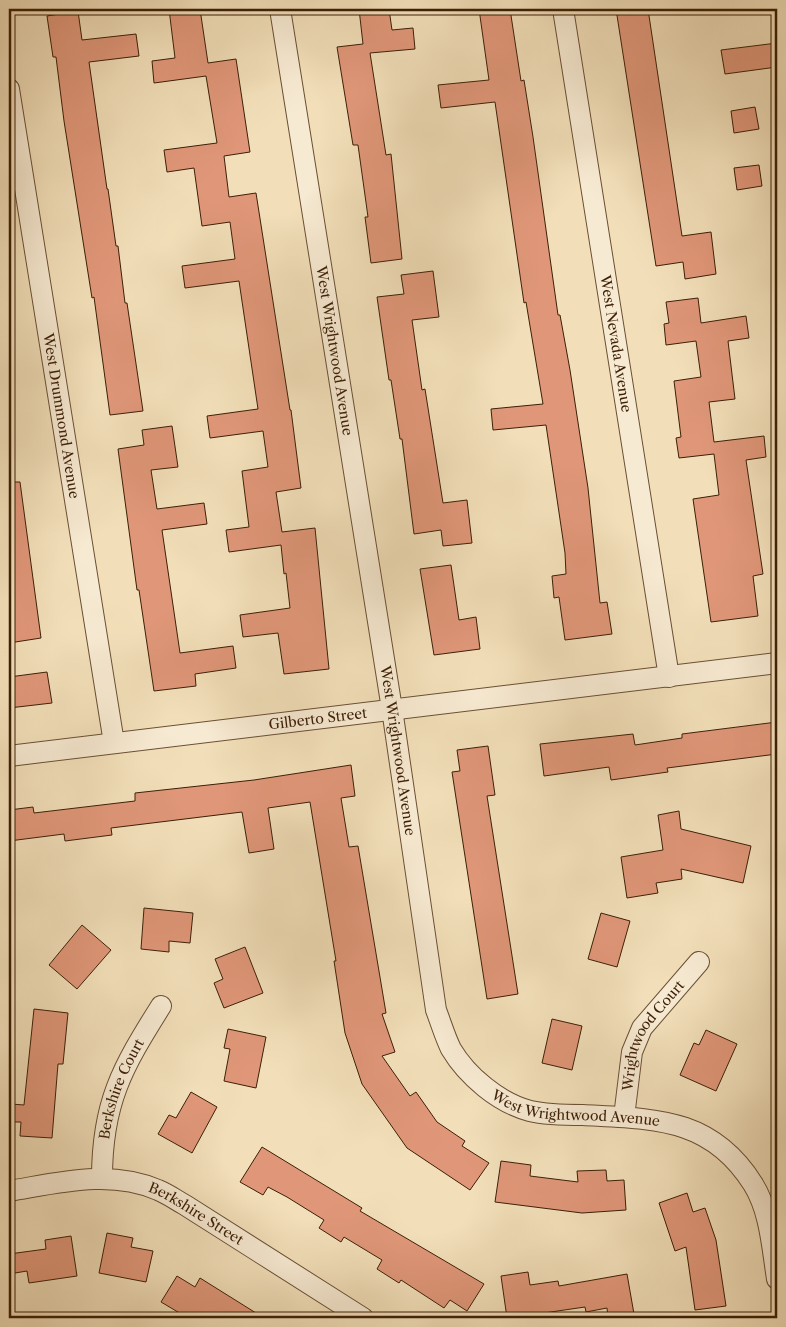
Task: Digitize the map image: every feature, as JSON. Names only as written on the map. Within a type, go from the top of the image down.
[{"type":"street","name":"West Wrightwood Avenue","points":[[280,9],[392,709],[436,1010],[452,1049],[479,1082],[513,1104],[551,1114],[624,1117],[670,1122],[686,1127],[729,1152],[754,1184],[762,1204],[769,1228],[777,1279]]},
{"type":"street","name":"West Nevada Avenue","points":[[563,9],[669,677]]},
{"type":"street","name":"West Drummond Avenue","points":[[9,89],[114,743]]},
{"type":"street","name":"Gilberto Street","points":[[9,756],[777,663]]},
{"type":"street","name":"Wrightwood Court","points":[[624,1117],[632,1052],[642,1028],[699,962]]},
{"type":"street","name":"Berkshire Court","points":[[102,1178],[102,1147],[110,1104],[130,1055],[161,1006]]},
{"type":"street","name":"Berkshire Street","points":[[9,1191],[102,1178],[135,1182],[158,1190],[186,1205],[363,1318]]},
{"type":"building","points":[[169,9],[200,9],[208,63],[236,59],[250,152],[224,156],[229,197],[256,193],[291,410],[301,488],[276,492],[282,532],[315,528],[329,669],[284,674],[278,633],[243,637],[240,615],[290,608],[286,573],[284,574],[281,545],[229,552],[226,530],[249,527],[242,471],[268,467],[263,431],[210,438],[207,416],[258,409],[239,281],[185,288],[182,266],[235,259],[230,222],[202,226],[194,168],[167,172],[164,150],[217,143],[206,76],[154,83],[152,61],[175,58]]},
{"type":"building","points":[[359,9],[389,9],[392,30],[413,28],[415,49],[370,53],[386,155],[391,154],[402,259],[371,263],[365,217],[368,217],[358,145],[353,145],[337,47],[363,44]]},
{"type":"building","points":[[479,9],[510,9],[521,81],[524,80],[558,315],[560,315],[570,370],[588,488],[600,603],[607,602],[612,634],[565,640],[559,597],[554,598],[552,576],[566,574],[565,553],[546,425],[493,430],[491,409],[543,404],[526,302],[524,303],[495,102],[441,108],[438,85],[489,80]]},
{"type":"building","points":[[616,9],[648,9],[682,236],[711,232],[716,274],[685,279],[683,262],[656,266]]},
{"type":"building","points":[[78,11],[82,40],[136,34],[139,56],[89,62],[107,189],[116,246],[118,246],[125,303],[127,303],[143,411],[110,415],[94,297],[92,298],[64,121],[56,57],[53,57],[47,16]]},
{"type":"building","points":[[777,43],[777,67],[725,74],[721,50]]},
{"type":"building","points":[[755,107],[759,129],[734,133],[731,111]]},
{"type":"building","points":[[759,165],[762,186],[737,190],[734,168]]},
{"type":"building","points":[[433,271],[439,317],[412,320],[422,390],[425,389],[443,503],[467,500],[472,543],[443,546],[441,530],[414,534],[402,439],[400,439],[391,380],[389,380],[377,297],[404,294],[401,275]]},
{"type":"building","points":[[698,298],[701,323],[746,316],[749,338],[728,341],[735,399],[709,402],[714,442],[764,436],[766,457],[746,460],[763,574],[753,576],[758,616],[711,622],[693,499],[719,495],[714,454],[679,458],[676,438],[681,437],[674,381],[701,377],[696,341],[666,345],[664,324],[669,323],[666,302]]},
{"type":"building","points":[[172,426],[178,467],[151,470],[157,509],[204,503],[207,524],[162,530],[180,653],[233,646],[236,668],[195,674],[196,686],[154,691],[139,590],[137,590],[118,449],[144,445],[142,430]]},
{"type":"building","points":[[9,482],[20,482],[41,638],[9,643]]},
{"type":"building","points":[[451,565],[459,620],[476,617],[480,649],[434,655],[420,569]]},
{"type":"building","points":[[47,672],[52,703],[9,708],[9,677]]},
{"type":"building","points":[[777,722],[777,754],[667,768],[668,772],[611,780],[609,767],[544,776],[540,744],[633,734],[635,745],[682,738],[682,734]]},
{"type":"building","points":[[488,746],[495,795],[487,796],[518,994],[487,999],[452,772],[460,771],[457,750]]},
{"type":"building","points":[[351,765],[355,796],[341,798],[349,847],[358,846],[386,1013],[382,1014],[395,1052],[382,1056],[410,1096],[416,1092],[437,1122],[465,1141],[462,1146],[489,1163],[470,1190],[407,1148],[362,1084],[345,1033],[334,961],[336,961],[310,802],[268,808],[274,849],[249,853],[242,812],[111,828],[112,835],[65,841],[64,834],[9,841],[9,810],[33,807],[34,813],[135,801],[135,793],[254,780]]},
{"type":"building","points":[[679,811],[681,829],[751,846],[743,883],[681,869],[682,879],[656,883],[658,893],[627,898],[621,857],[663,850],[658,815]]},
{"type":"building","points":[[144,908],[193,913],[190,943],[169,941],[169,952],[141,949]]},
{"type":"building","points":[[601,913],[630,921],[617,967],[588,959]]},
{"type":"building","points":[[82,925],[111,950],[77,989],[49,965]]},
{"type":"building","points":[[245,947],[263,993],[224,1008],[214,983],[223,979],[215,959]]},
{"type":"building","points":[[34,1009],[68,1013],[63,1064],[58,1064],[52,1138],[20,1136],[21,1122],[10,1122],[11,1104],[24,1105]]},
{"type":"building","points":[[552,1019],[582,1026],[572,1070],[542,1063]]},
{"type":"building","points":[[228,1029],[266,1037],[256,1088],[224,1081],[230,1049],[224,1048]]},
{"type":"building","points":[[706,1030],[737,1044],[716,1091],[680,1075],[694,1043],[699,1045]]},
{"type":"building","points":[[191,1092],[217,1107],[192,1153],[158,1134],[169,1115],[176,1118]]},
{"type":"building","points":[[262,1147],[362,1208],[360,1211],[484,1284],[467,1311],[450,1300],[444,1308],[401,1280],[399,1283],[377,1269],[382,1260],[344,1237],[341,1242],[319,1228],[324,1220],[287,1197],[268,1187],[263,1195],[240,1182]]},
{"type":"building","points":[[501,1161],[531,1165],[530,1176],[578,1182],[577,1171],[606,1170],[607,1181],[624,1180],[626,1210],[582,1213],[495,1202]]},
{"type":"building","points":[[687,1193],[693,1212],[705,1208],[716,1240],[726,1306],[695,1310],[686,1247],[675,1251],[659,1203]]},
{"type":"building","points":[[107,1233],[133,1238],[131,1247],[153,1251],[146,1282],[99,1273]]},
{"type":"building","points":[[71,1236],[77,1276],[29,1283],[27,1271],[9,1274],[9,1254],[46,1249],[45,1240]]},
{"type":"building","points":[[528,1272],[530,1285],[558,1281],[559,1286],[627,1274],[634,1314],[608,1318],[607,1308],[586,1312],[585,1307],[537,1314],[538,1318],[507,1318],[501,1276]]},
{"type":"building","points":[[177,1276],[195,1287],[200,1278],[264,1318],[188,1318],[161,1302]]}]
